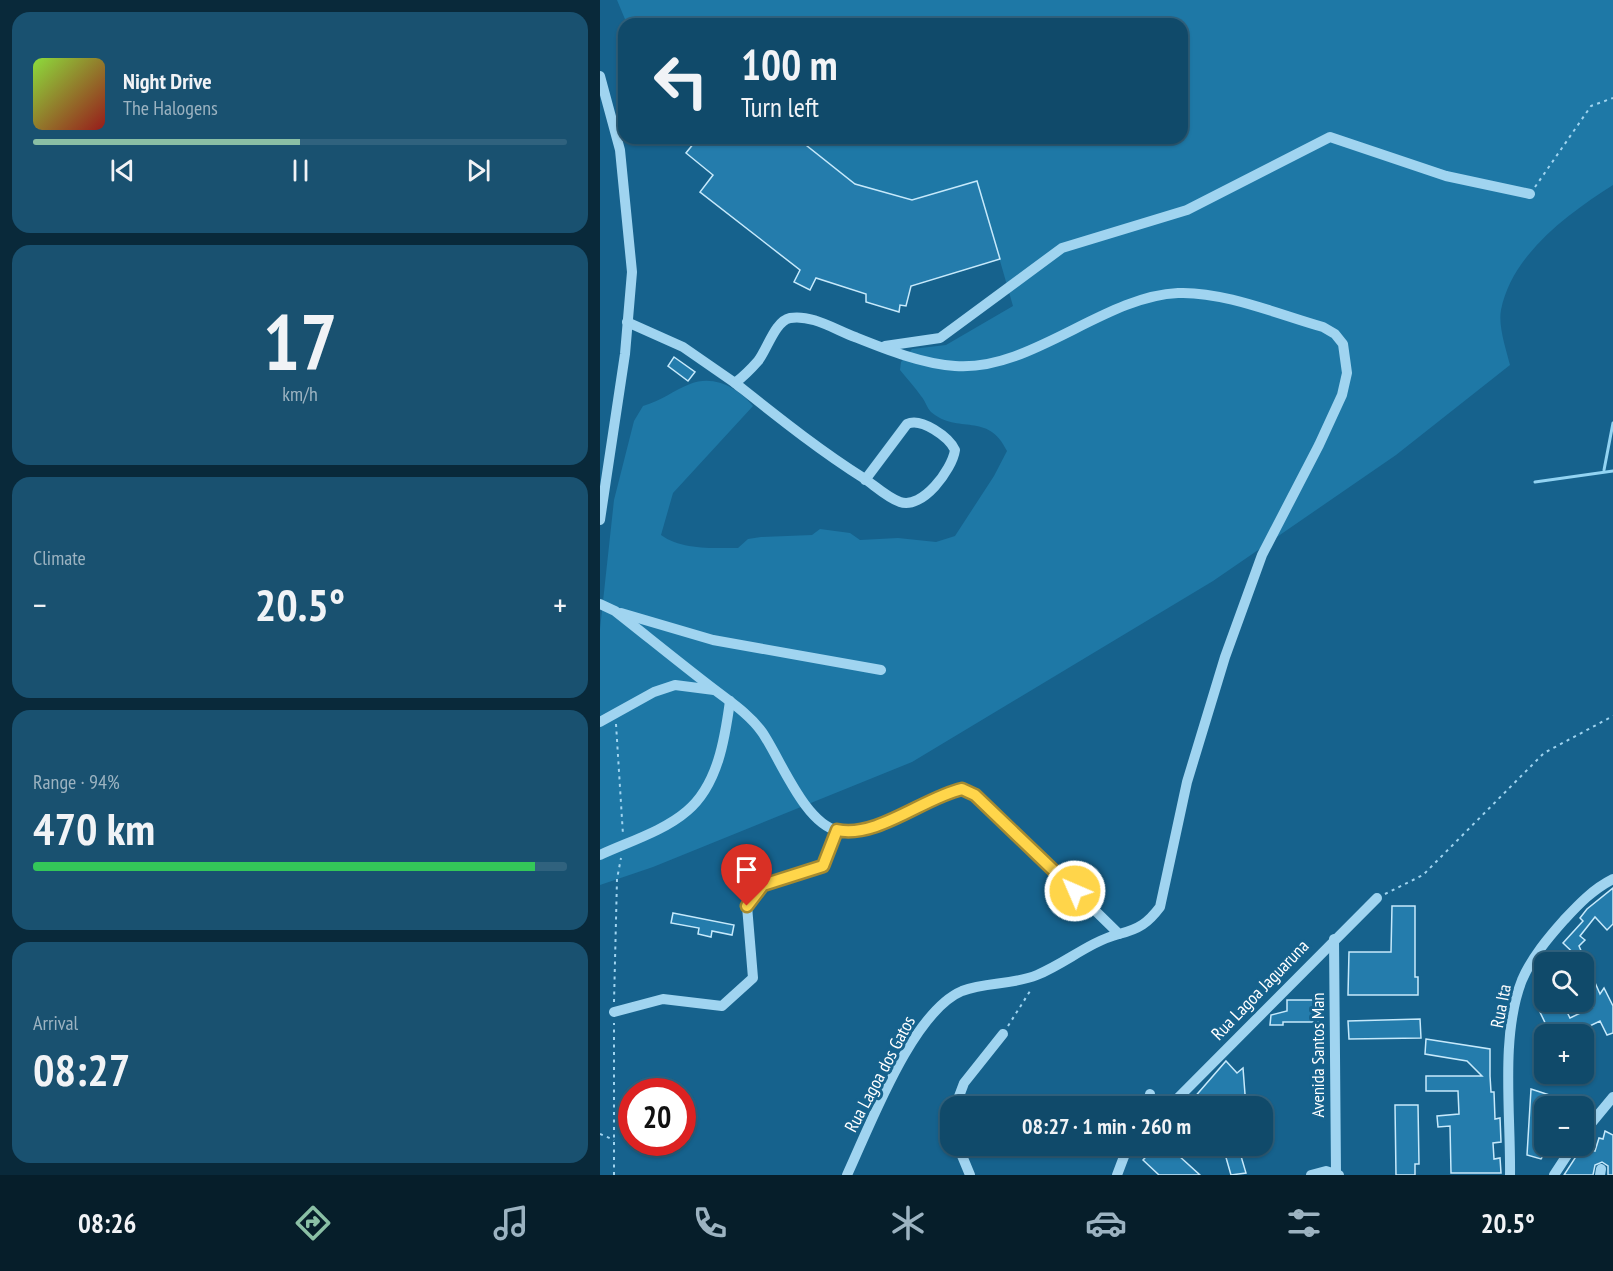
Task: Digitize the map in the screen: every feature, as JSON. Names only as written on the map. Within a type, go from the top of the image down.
[{"type":"street","points":[[600,76],[618,143]]},
{"type":"street","points":[[882,347],[940,338],[1062,248],[1187,210],[1330,137],[1446,176],[1530,194]]},
{"type":"street","points":[[600,520],[625,354],[632,272],[627,204],[618,144]]},
{"type":"street","name":"Rua Lagoa dos Gatos","points":[[735,383],[760,358],[782,322],[791,317],[819,322],[882,347],[927,361],[954,366],[973,366],[1027,350],[1151,297],[1178,293],[1209,295],[1323,327],[1335,334],[1343,344],[1347,373],[1342,395],[1262,555],[1225,657],[1187,782],[1160,907],[1145,925],[1097,941],[1041,974],[1007,984],[962,991],[947,999],[919,1030],[847,1175]]},
{"type":"street","points":[[627,322],[683,347],[735,383],[805,439],[866,480],[900,502],[913,503],[930,492],[953,459],[955,450],[950,442],[922,423],[912,421],[907,424],[866,480]]},
{"type":"street","points":[[600,604],[615,611],[713,640],[881,670]]},
{"type":"street","points":[[615,611],[754,721],[815,817],[837,830],[854,830],[878,824],[954,791],[968,790],[1119,934]]},
{"type":"street","points":[[600,722],[654,692],[675,685],[714,690]]},
{"type":"street","points":[[600,855],[672,821],[687,812],[699,798],[712,775],[725,739],[730,701]]},
{"type":"street","points":[[614,1012],[663,999],[722,1006],[753,978],[747,906],[763,885],[823,866],[837,830]]},
{"type":"street","name":"Rua Ita","points":[[1510,1175],[1510,1049],[1523,979],[1535,956],[1553,932],[1592,891],[1613,879]]},
{"type":"street","name":"Rua Lagoa Jaguaruna","points":[[1180,1096],[1377,898]]},
{"type":"street","name":"Avenida Santos Man","points":[[1334,939],[1337,1173]]},
{"type":"street","points":[[957,1096],[964,1083],[1003,1034]]},
{"type":"street","points":[[1594,1120],[1613,1097]]},
{"type":"street","points":[[962,1156],[970,1175]]},
{"type":"street","points":[[1117,1175],[1124,1156]]},
{"type":"street","points":[[1554,1175],[1566,1156]]},
{"type":"street","points":[[1311,1175],[1337,1173]]},
{"type":"path","points":[[1530,194],[1591,106],[1613,98]]},
{"type":"path","points":[[614,1175],[617,879],[624,844],[615,712]]},
{"type":"path","points":[[1377,898],[1423,875],[1544,753],[1613,716]]},
{"type":"path","points":[[1003,1034],[1041,974]]},
{"type":"path","points":[[600,1134],[614,1140]]},
{"type":"shaded area","points":[[617,0],[1613,0],[1613,185],[1561,222],[1530,253],[1517,271],[1507,290],[1500,316],[1510,365],[1396,455],[1213,581],[912,762],[653,867],[600,885],[600,629],[614,500],[634,421],[643,406],[690,384],[708,381],[733,388],[753,406],[673,493],[661,535],[688,546],[738,548],[748,539],[812,535],[820,529],[850,533],[860,540],[898,538],[936,542],[955,536],[994,476],[1007,451],[991,431],[941,419],[931,412],[900,370],[901,362],[912,349],[946,345],[1013,306],[977,181],[912,200],[855,184],[805,144],[1188,144],[1188,18],[624,18]]},
{"type":"building","points":[[693,144],[805,144],[855,184],[912,200],[977,181],[1000,259],[911,286],[906,306],[900,305],[899,312],[866,302],[866,294],[816,278],[810,290],[794,282],[800,270],[700,192],[713,175],[686,153]]},
{"type":"building","points":[[674,357],[695,372],[688,381],[668,366]]},
{"type":"building","points":[[1613,888],[1613,924],[1607,930],[1595,917],[1580,936],[1585,940],[1579,946],[1582,952],[1572,952],[1563,943],[1583,921],[1580,918],[1587,909]]},
{"type":"building","points":[[1392,906],[1415,906],[1415,977],[1418,977],[1418,995],[1348,995],[1349,952],[1391,952]]},
{"type":"building","points":[[673,913],[734,925],[732,935],[712,931],[711,937],[698,934],[699,928],[671,923]]},
{"type":"building","points":[[1594,980],[1600,994],[1604,988],[1613,1006],[1613,1033],[1607,1035],[1600,1021],[1594,1024],[1546,1024],[1540,1012],[1567,1012],[1570,1018],[1583,1012],[1594,1012]]},
{"type":"building","points":[[1287,1000],[1323,1000],[1323,1022],[1283,1022],[1283,1025],[1270,1025],[1271,1015],[1287,1011]]},
{"type":"building","points":[[1420,1019],[1421,1038],[1349,1039],[1348,1021]]},
{"type":"building","points":[[1426,1039],[1490,1049],[1491,1092],[1494,1092],[1495,1119],[1500,1118],[1501,1142],[1493,1143],[1494,1159],[1500,1158],[1501,1173],[1451,1173],[1450,1126],[1438,1127],[1437,1116],[1459,1114],[1458,1091],[1426,1091],[1426,1076],[1482,1076],[1467,1061],[1425,1054]]},
{"type":"building","points":[[1226,1061],[1237,1073],[1243,1068],[1245,1096],[1196,1096]]},
{"type":"building","points":[[1531,1089],[1552,1096],[1534,1096],[1534,1156],[1543,1156],[1541,1159],[1527,1155]]},
{"type":"building","points":[[1395,1105],[1418,1105],[1419,1164],[1415,1164],[1415,1175],[1396,1175]]},
{"type":"building","points":[[1605,1131],[1613,1135],[1613,1175],[1608,1175],[1608,1166],[1602,1162],[1595,1165],[1593,1175],[1564,1175],[1576,1156],[1594,1156],[1599,1138],[1603,1139]]},
{"type":"building","points":[[1147,1156],[1179,1156],[1200,1175],[1159,1175],[1143,1160]]},
{"type":"building","points":[[1226,1156],[1241,1156],[1246,1173],[1231,1175]]},
{"type":"waterway","points":[[1604,470],[1613,423]]},
{"type":"waterway","points":[[1535,482],[1613,471]]},
{"type":"route","points":[[747,906],[763,885],[823,866],[837,830],[854,830],[878,824],[905,815],[962,789],[975,795],[1075,891]]}]
